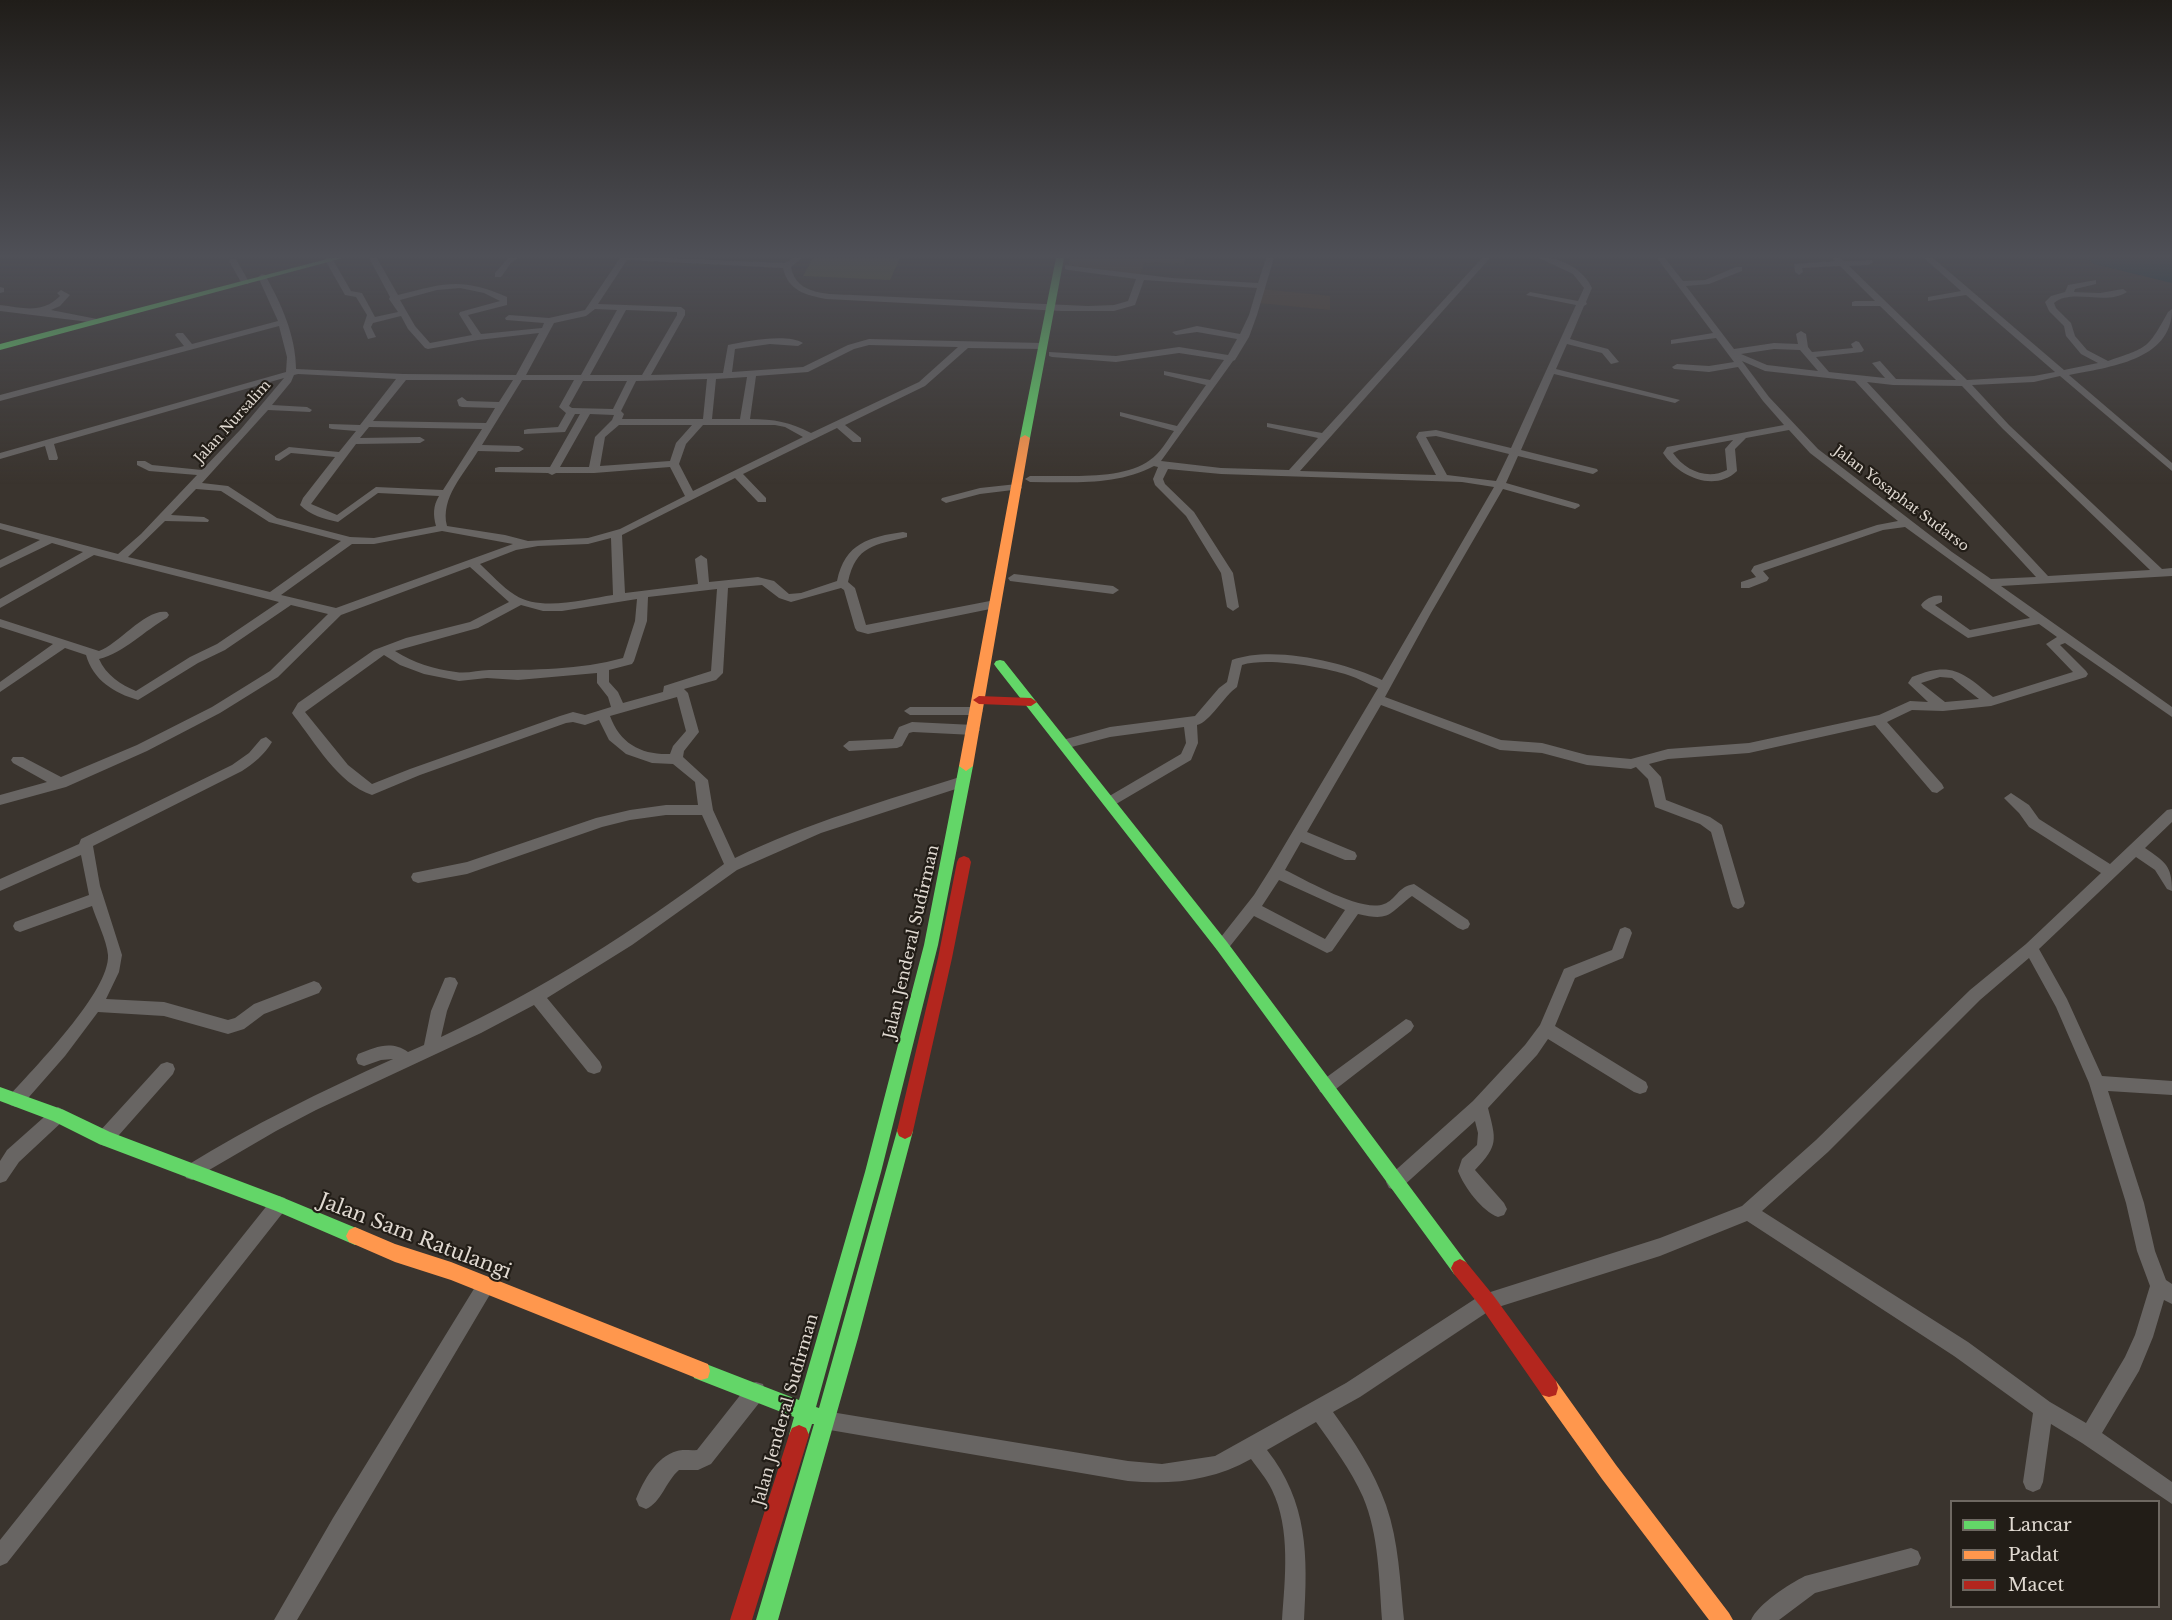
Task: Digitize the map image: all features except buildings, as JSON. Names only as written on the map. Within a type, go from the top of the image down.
[{"type":"main road","points":[[0,347],[48,334]]},
{"type":"main road","name":"Jalan Jenderal Sudirman","points":[[1014,583],[1017,487],[1050,334]]},
{"type":"main road","name":"Jalan Jenderal Sudirman","points":[[766,1620],[816,1416],[817,1364],[873,1172],[931,945],[963,781],[984,731],[983,704],[995,604],[1030,479],[1047,350]]},
{"type":"main road","name":"Jalan Jenderal Sudirman","points":[[983,704],[1000,664],[1003,647]]},
{"type":"main road","points":[[1000,664],[1111,802],[1222,946],[1442,1246],[1487,1301],[1609,1472],[1722,1620]]},
{"type":"main road","points":[[983,704],[1031,702]]},
{"type":"main road","name":"Jalan Jenderal Sudirman","points":[[741,1620],[816,1416],[915,1100],[933,1023],[966,850]]},
{"type":"main road","points":[[912,1020],[933,1023]]},
{"type":"main road","name":"Jalan Sam Ratulangi","points":[[0,1094],[58,1115],[105,1138],[279,1204],[395,1253],[486,1285],[816,1416]]},
{"type":"street","points":[[0,398],[242,334]]},
{"type":"street","name":"Jalan Nursalim","points":[[119,559],[162,518],[266,407],[292,372],[289,346],[285,334]]},
{"type":"street","points":[[417,334],[428,346],[511,334]]},
{"type":"street","points":[[476,334],[478,337]]},
{"type":"street","points":[[441,528],[440,503],[503,405],[543,334]]},
{"type":"street","points":[[608,334],[563,408],[571,412],[587,411],[617,417],[704,423],[783,424],[811,437]]},
{"type":"street","points":[[645,378],[669,334]]},
{"type":"street","points":[[1233,607],[1227,573],[1190,514],[1160,485],[1158,464],[1179,429],[1232,358],[1245,334],[1241,334]]},
{"type":"street","points":[[1291,474],[1418,334]]},
{"type":"street","points":[[1222,946],[1253,908],[1276,872],[1500,485],[1569,334]]},
{"type":"street","points":[[1801,334],[1806,351],[1826,375]]},
{"type":"street","points":[[1914,334],[2014,435],[2166,573]]},
{"type":"street","points":[[2015,334],[2169,463]]},
{"type":"street","points":[[2070,334],[2084,352],[2107,364]]},
{"type":"street","points":[[1733,352],[1765,368],[1893,382],[1965,383],[2034,379],[2107,364],[2146,351],[2156,342],[2160,334]]},
{"type":"street","points":[[180,335],[190,348]]},
{"type":"street","points":[[1674,342],[1720,335]]},
{"type":"street","name":"Jalan Yosaphat Sudarso","points":[[1720,335],[1790,427],[1833,468],[1900,524],[1989,583],[2034,622],[2067,638],[2171,711]]},
{"type":"street","points":[[727,376],[728,353],[732,346],[770,341],[798,343]]},
{"type":"street","points":[[1565,341],[1604,351],[1614,362]]},
{"type":"street","points":[[0,456],[292,372],[314,371],[403,377],[727,376],[809,369],[851,347],[868,342],[1047,350],[1116,359],[1179,350],[1232,358]]},
{"type":"street","points":[[1733,352],[1774,346],[1806,351],[1859,350],[1856,344]]},
{"type":"street","points":[[0,801],[61,783],[142,748],[255,687],[290,659],[337,612],[525,544],[588,541],[616,534],[736,473],[922,384],[966,345]]},
{"type":"street","points":[[1877,363],[1893,382]]},
{"type":"street","points":[[1677,367],[1717,369],[1742,364]]},
{"type":"street","points":[[1750,376],[1765,368]]},
{"type":"street","points":[[1552,371],[1675,400]]},
{"type":"street","points":[[744,423],[752,373]]},
{"type":"street","points":[[1167,373],[1212,383]]},
{"type":"street","points":[[691,497],[674,464],[681,443],[704,423],[712,376]]},
{"type":"street","points":[[403,377],[305,505],[309,509],[340,519],[376,490],[446,493]]},
{"type":"street","points":[[594,470],[595,450],[605,429],[617,417],[633,378]]},
{"type":"street","points":[[1858,379],[2046,580]]},
{"type":"street","points":[[462,400],[462,404],[503,405]]},
{"type":"street","points":[[266,407],[307,410]]},
{"type":"street","points":[[552,472],[587,411]]},
{"type":"street","points":[[528,432],[561,430],[571,412]]},
{"type":"street","points":[[1123,414],[1179,429]]},
{"type":"street","points":[[838,424],[857,440]]},
{"type":"street","points":[[1270,425],[1326,436]]},
{"type":"street","points":[[332,426],[490,426]]},
{"type":"street","points":[[1743,435],[1730,449],[1732,471],[1723,476],[1708,477],[1689,473],[1668,453],[1671,449],[1678,447],[1743,435],[1790,427]]},
{"type":"street","points":[[1443,478],[1421,437],[1423,434],[1436,433],[1593,471]]},
{"type":"street","points":[[353,441],[420,440]]},
{"type":"street","points":[[49,442],[53,458]]},
{"type":"street","points":[[475,448],[519,449]]},
{"type":"street","points":[[279,458],[289,450],[342,455]]},
{"type":"street","points":[[141,463],[149,468],[204,473]]},
{"type":"street","points":[[499,470],[552,472],[674,464]]},
{"type":"street","points":[[1030,479],[1114,474],[1158,464],[1291,474],[1443,478],[1500,485],[1575,506]]},
{"type":"street","points":[[736,473],[762,500]]},
{"type":"street","points":[[192,486],[224,488],[273,520],[350,540],[374,541],[441,528],[460,533],[506,537],[525,544]]},
{"type":"street","points":[[946,500],[980,490],[1017,487]]},
{"type":"street","points":[[162,518],[204,520]]},
{"type":"street","points":[[1745,585],[1763,578],[1757,572],[1758,569],[1900,524]]},
{"type":"street","points":[[0,526],[119,559],[337,612]]},
{"type":"street","points":[[616,534],[619,597]]},
{"type":"street","points":[[842,584],[851,557],[859,548],[884,538],[903,535]]},
{"type":"street","points":[[0,564],[50,540]]},
{"type":"street","points":[[271,597],[350,540]]},
{"type":"street","points":[[0,604],[93,551]]},
{"type":"street","points":[[701,559],[705,585]]},
{"type":"street","points":[[471,562],[518,602],[543,607],[562,607],[643,593],[723,583],[768,582],[788,598],[842,584],[849,588],[860,626],[864,630],[995,604]]},
{"type":"street","points":[[1989,583],[2166,573]]},
{"type":"street","points":[[518,602],[474,625],[424,637],[385,650],[298,711],[341,765],[369,790],[375,790],[415,772],[570,717],[585,720],[603,715],[712,677],[717,673],[723,583]]},
{"type":"street","points":[[1014,583],[1113,590]]},
{"type":"street","points":[[385,650],[404,662],[428,671],[459,678],[485,674],[518,676],[603,668],[628,662],[641,621],[643,593]]},
{"type":"street","points":[[1938,599],[1927,605],[1968,634],[2034,622]]},
{"type":"street","points":[[92,654],[93,664],[104,677],[138,696],[194,660],[221,647],[289,601]]},
{"type":"street","points":[[0,623],[92,654],[107,653],[145,625],[163,615]]},
{"type":"street","points":[[1378,699],[1500,745],[1542,748],[1597,761],[1640,763],[1668,754],[1749,748],[1878,720],[1910,705],[1943,707],[1991,702],[2082,674],[2052,644],[2067,638]]},
{"type":"street","points":[[0,688],[62,644]]},
{"type":"street","points":[[1064,744],[1110,732],[1201,719],[1223,691],[1232,686],[1236,663],[1245,659],[1278,660],[1335,668],[1364,676],[1384,686]]},
{"type":"street","points":[[603,668],[603,683],[615,695],[618,709]]},
{"type":"street","points":[[1943,707],[1914,683],[1940,671],[1950,672],[1991,702]]},
{"type":"street","points":[[649,694],[678,689]]},
{"type":"street","points":[[676,759],[678,749],[693,732],[682,694],[678,689]]},
{"type":"street","points":[[910,711],[983,704]]},
{"type":"street","points":[[603,715],[607,730],[622,745],[644,756],[662,760],[676,759],[701,780],[706,810],[732,866]]},
{"type":"street","points":[[1878,720],[1937,788]]},
{"type":"street","points":[[1111,802],[1186,758],[1192,743],[1190,722]]},
{"type":"street","points":[[849,746],[897,743],[905,729],[912,727],[984,731]]},
{"type":"street","points":[[16,1100],[93,1005],[106,986],[114,967],[115,955],[95,892],[86,843],[237,768],[254,756],[266,742]]},
{"type":"street","points":[[18,760],[61,783]]},
{"type":"street","points":[[1640,763],[1654,777],[1660,803],[1671,810],[1708,822],[1716,828],[1738,903]]},
{"type":"street","points":[[192,1172],[234,1144],[536,996],[620,947],[732,866],[801,834],[963,781]]},
{"type":"street","points":[[2011,798],[2024,809],[2034,823],[2110,871]]},
{"type":"street","points":[[418,877],[467,868],[601,822],[630,815],[666,810],[706,810]]},
{"type":"street","points":[[816,1416],[1083,1465],[1162,1474],[1216,1466],[1362,1384],[1487,1301],[1660,1247],[1748,1212],[1822,1146],[1976,995],[2031,948],[2172,814]]},
{"type":"street","points":[[1297,834],[1350,856]]},
{"type":"street","points":[[0,885],[86,847]]},
{"type":"street","points":[[2134,848],[2156,861],[2172,885]]},
{"type":"street","points":[[1276,872],[1365,911],[1386,910],[1407,891],[1413,890],[1463,924]]},
{"type":"street","points":[[20,926],[95,892]]},
{"type":"street","points":[[1253,908],[1328,947],[1355,907]]},
{"type":"street","points":[[1395,1182],[1479,1106],[1531,1050],[1546,1029],[1569,974],[1573,970],[1618,954],[1625,933]]},
{"type":"street","points":[[2031,948],[2062,1004],[2097,1083],[2135,1203],[2146,1251],[2165,1291],[2132,1364],[2088,1436]]},
{"type":"street","points":[[431,1048],[439,1011],[450,983]]},
{"type":"street","points":[[93,1005],[164,1009],[228,1027],[239,1024],[259,1009],[314,988]]},
{"type":"street","points":[[536,996],[594,1067]]},
{"type":"street","points":[[1326,1088],[1406,1026]]},
{"type":"street","points":[[1546,1029],[1640,1087]]},
{"type":"street","points":[[364,1059],[393,1050],[405,1060]]},
{"type":"street","points":[[105,1138],[167,1069]]},
{"type":"street","points":[[2097,1083],[2172,1088]]},
{"type":"street","points":[[1479,1106],[1486,1132],[1485,1148],[1468,1165],[1466,1171],[1498,1209]]},
{"type":"street","points":[[0,1175],[14,1156],[58,1115]]},
{"type":"street","points":[[0,1556],[279,1204]]},
{"type":"street","points":[[1748,1212],[1961,1349],[2043,1409],[2088,1436],[2172,1494]]},
{"type":"street","points":[[285,1620],[486,1285]]},
{"type":"street","points":[[646,1499],[672,1463],[682,1460],[695,1461],[705,1457],[756,1391]]},
{"type":"street","points":[[1318,1408],[1348,1451],[1376,1505],[1384,1546],[1393,1620]]},
{"type":"street","points":[[2033,1482],[2043,1409]]},
{"type":"street","points":[[1253,1446],[1282,1488],[1291,1520],[1294,1541],[1293,1620]]},
{"type":"street","points":[[1762,1620],[1799,1590],[1812,1583],[1911,1558]]},
{"type":"traffic: fast","points":[[0,347],[51,334]]},
{"type":"traffic: fast","points":[[1025,438],[1045,334]]},
{"type":"traffic: fast","points":[[1000,664],[1222,946],[1460,1268]]},
{"type":"traffic: fast","points":[[799,1435],[873,1172],[931,945],[966,766]]},
{"type":"traffic: fast","points":[[0,1094],[58,1115],[105,1138],[279,1204],[355,1236]]},
{"type":"traffic: fast","points":[[767,1620],[849,1338],[905,1131]]},
{"type":"traffic: fast","points":[[701,1371],[813,1415]]},
{"type":"traffic: slow","points":[[966,766],[1025,438]]},
{"type":"traffic: slow","points":[[355,1236],[395,1253],[451,1271],[701,1371]]},
{"type":"traffic: slow","points":[[1549,1388],[1609,1472],[1722,1620]]},
{"type":"traffic: jam","points":[[979,700],[1031,702]]},
{"type":"traffic: jam","points":[[905,1131],[945,958],[964,862]]},
{"type":"traffic: jam","points":[[1460,1268],[1487,1301],[1549,1388]]},
{"type":"traffic: jam","points":[[741,1620],[799,1435]]}]
